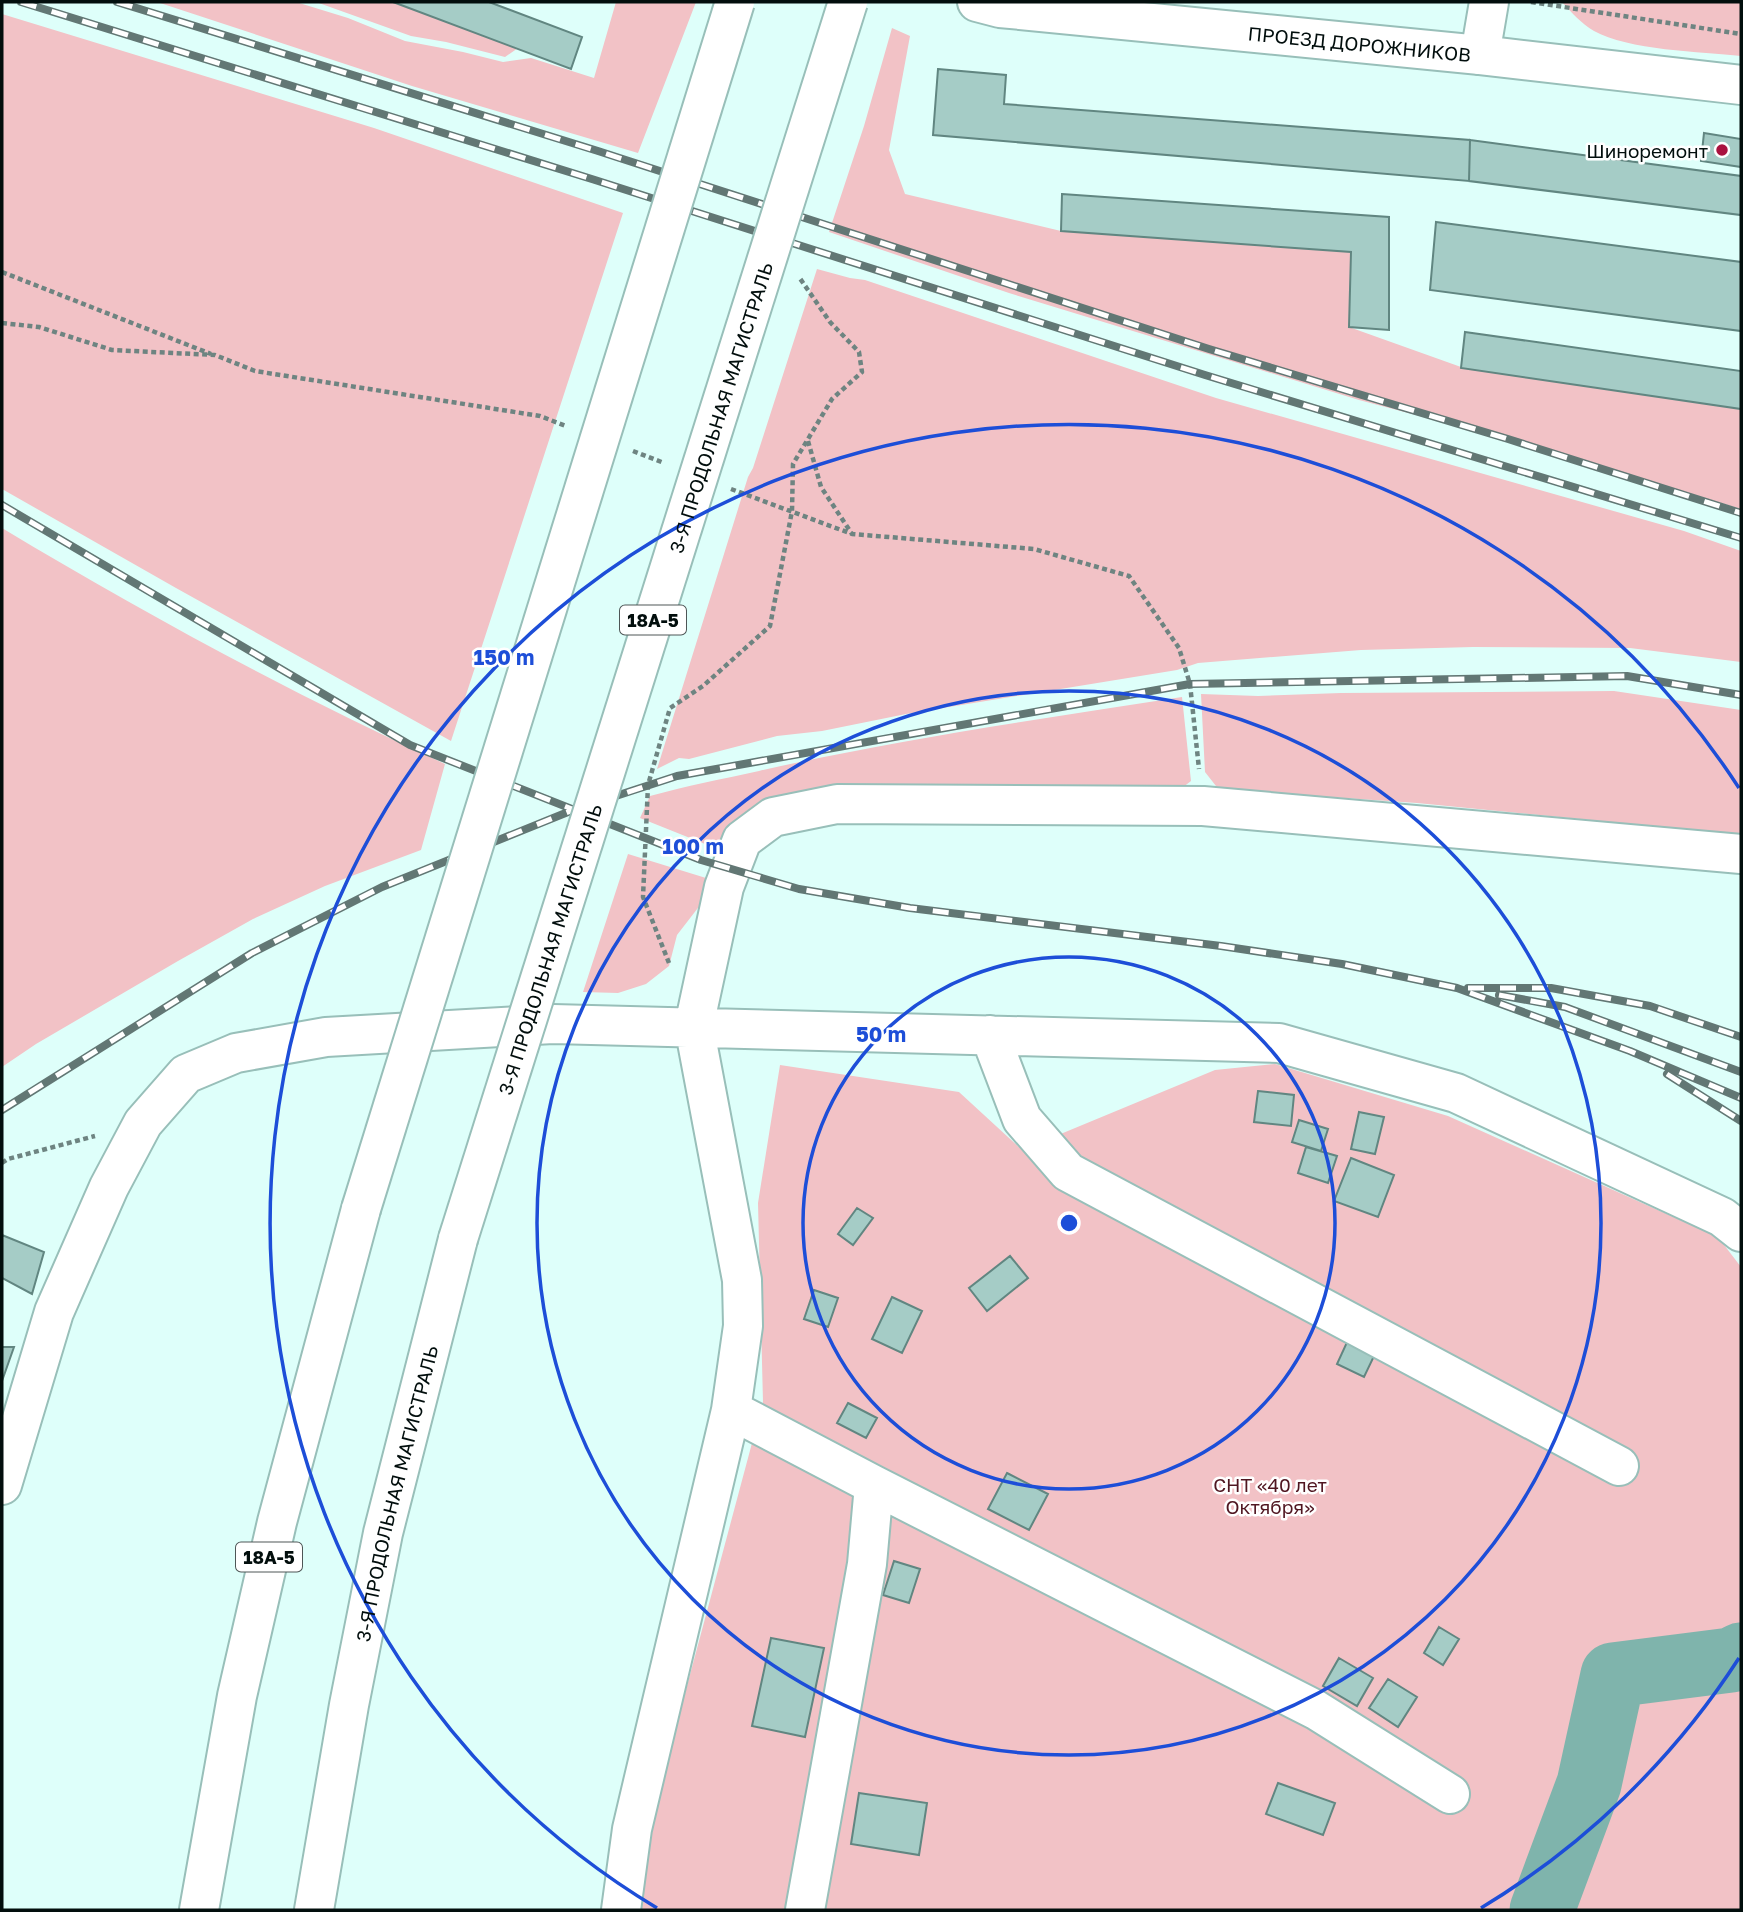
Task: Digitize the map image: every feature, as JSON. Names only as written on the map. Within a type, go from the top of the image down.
[{"type":"main road","name":"18А-5","points":[[199,1910],[237,1696],[274,1535],[361,1209],[735,2]]},
{"type":"main road","name":"3-Я ПРОДОЛЬНАЯ МАГИСТРАЛЬ","points":[[314,1910],[349,1705],[383,1533],[458,1239],[848,2]]},
{"type":"main road","name":"ПРОЕЗД ДОРОЖНИКОВ","points":[[977,2],[1000,8],[1480,55],[1741,85]]},
{"type":"main road","points":[[1480,55],[1489,2]]},
{"type":"main road","points":[[621,1910],[632,1829],[731,1410],[743,1326],[742,1280],[694,1027],[724,887],[742,841],[773,817],[837,804],[1203,806],[1741,854]]},
{"type":"main road","points":[[2,1485],[54,1312],[109,1187],[143,1123],[186,1074],[236,1053],[326,1037],[553,1024],[1279,1043],[1456,1093],[1723,1217],[1741,1232]]},
{"type":"main road","points":[[989,1035],[1022,1119],[1068,1172],[1619,1466]]},
{"type":"main road","points":[[731,1410],[1316,1710],[1450,1794]]},
{"type":"main road","points":[[805,1910],[867,1564],[874,1485]]},
{"type":"path","points":[[1531,2],[1741,34]]},
{"type":"path","points":[[2,272],[215,355]]},
{"type":"path","points":[[674,975],[643,897],[648,785],[670,708],[703,686],[770,626],[792,511],[793,464],[832,400],[862,372],[859,352],[830,322],[797,275]]},
{"type":"path","points":[[808,440],[821,487],[852,534]]},
{"type":"path","points":[[2,1163],[8,1159],[143,1123]]},
{"type":"green space","points":[[157,2],[296,2],[348,18],[405,41],[503,62],[531,58],[594,78],[616,2],[696,2],[638,153],[412,86]]},
{"type":"green space","points":[[316,2],[393,2],[518,48],[505,57],[411,36]]},
{"type":"green space","points":[[1562,2],[1741,2],[1741,56],[1665,49],[1608,37],[1585,25]]},
{"type":"green space","points":[[2,14],[374,128],[623,213],[451,741],[2,489]]},
{"type":"green space","points":[[892,28],[910,36],[889,150],[905,194],[1061,231],[1351,252],[1349,327],[1461,367],[1741,409],[1741,509],[1537,447],[1359,400],[1009,293],[829,232],[864,126]]},
{"type":"green space","points":[[817,269],[865,280],[1216,398],[1684,531],[1741,551],[1741,662],[1630,648],[1473,647],[1361,650],[1198,663],[1177,670],[906,714],[822,731],[777,736],[689,759],[679,758],[657,769],[748,477]]},
{"type":"green space","points":[[2,528],[220,652],[445,764],[421,850],[325,886],[253,919],[36,1044],[2,1067]]},
{"type":"green space","points":[[1614,691],[1741,710],[1741,839],[1672,828],[1417,803],[1330,797],[1232,797],[1216,786],[1205,772],[1201,694],[1258,696]]},
{"type":"green space","points":[[1182,697],[1191,781],[1178,791],[761,807],[732,823],[715,848],[640,818],[650,796],[704,783],[917,739]]},
{"type":"green space","points":[[628,854],[706,878],[701,904],[677,935],[669,966],[646,984],[618,993],[583,992]]},
{"type":"green space","name":"СНТ «40 лет Октября»","points":[[1275,1064],[1448,1116],[1718,1237],[1741,1267],[1741,1910],[627,1910],[763,1402],[758,1203],[780,1065],[959,1092],[1022,1150],[1215,1070]]},
{"type":"building","points":[[393,2],[489,2],[582,37],[571,69]]},
{"type":"building","points":[[938,69],[1006,75],[1004,104],[1470,140],[1469,181],[933,135]]},
{"type":"building","name":"Шиноремонт","points":[[1704,133],[1741,139],[1741,167],[1701,161]]},
{"type":"building","points":[[1470,140],[1741,176],[1741,215],[1469,181]]},
{"type":"building","points":[[1062,194],[1389,217],[1389,330],[1349,327],[1351,252],[1061,231]]},
{"type":"building","points":[[1436,222],[1741,262],[1741,331],[1430,290]]},
{"type":"building","points":[[1465,332],[1741,371],[1741,409],[1461,368]]},
{"type":"building","points":[[1258,1091],[1294,1095],[1291,1126],[1254,1122]]},
{"type":"building","points":[[1359,1112],[1384,1117],[1375,1154],[1351,1149]]},
{"type":"building","points":[[1299,1120],[1328,1129],[1321,1151],[1292,1142]]},
{"type":"building","points":[[1306,1147],[1337,1156],[1328,1183],[1298,1173]]},
{"type":"building","points":[[1351,1158],[1394,1175],[1378,1217],[1334,1201]]},
{"type":"building","points":[[857,1208],[873,1218],[853,1245],[838,1234]]},
{"type":"building","points":[[2,1235],[44,1252],[32,1294],[2,1278]]},
{"type":"building","points":[[1010,1256],[1028,1278],[987,1311],[969,1288]]},
{"type":"building","points":[[814,1290],[838,1298],[828,1327],[804,1319]]},
{"type":"building","points":[[892,1297],[922,1311],[902,1353],[872,1339]]},
{"type":"building","points":[[1348,1340],[1375,1354],[1364,1377],[1337,1364]]},
{"type":"building","points":[[2,1347],[14,1347],[2,1381]]},
{"type":"building","points":[[848,1403],[877,1418],[866,1438],[837,1423]]},
{"type":"building","points":[[1007,1473],[1048,1494],[1029,1530],[988,1509]]},
{"type":"building","points":[[894,1561],[920,1569],[909,1603],[883,1595]]},
{"type":"building","points":[[1439,1627],[1459,1639],[1443,1665],[1424,1653]]},
{"type":"building","points":[[771,1638],[824,1648],[805,1737],[752,1726]]},
{"type":"building","points":[[1339,1658],[1373,1678],[1357,1706],[1323,1686]]},
{"type":"building","points":[[1388,1679],[1417,1697],[1398,1727],[1369,1708]]},
{"type":"building","points":[[1278,1783],[1335,1803],[1323,1835],[1266,1814]]},
{"type":"building","points":[[859,1793],[927,1803],[919,1855],[851,1844]]},
{"type":"waterway","points":[[1542,1910],[1589,1784],[1613,1675],[1731,1660],[1741,1655]]},
{"type":"railway","points":[[21,2],[595,180],[1205,375],[1741,538]]},
{"type":"railway","points":[[117,2],[598,151],[1209,349],[1741,513]]},
{"type":"railway","points":[[2,505],[410,745],[701,860],[799,889],[910,908],[1221,946],[1342,964],[1457,988],[1630,1051],[1741,1098]]},
{"type":"railway","points":[[2,1110],[252,953],[382,887],[573,810],[677,776],[1190,684],[1627,676],[1741,695]]},
{"type":"railway","points":[[1468,988],[1551,988],[1650,1006],[1741,1037]]},
{"type":"railway","points":[[1499,995],[1565,1007],[1741,1072]]},
{"type":"railway","points":[[1667,1074],[1741,1121]]},
{"type":"place","name":"Шиноремонт","points":[[1722,150]]}]
